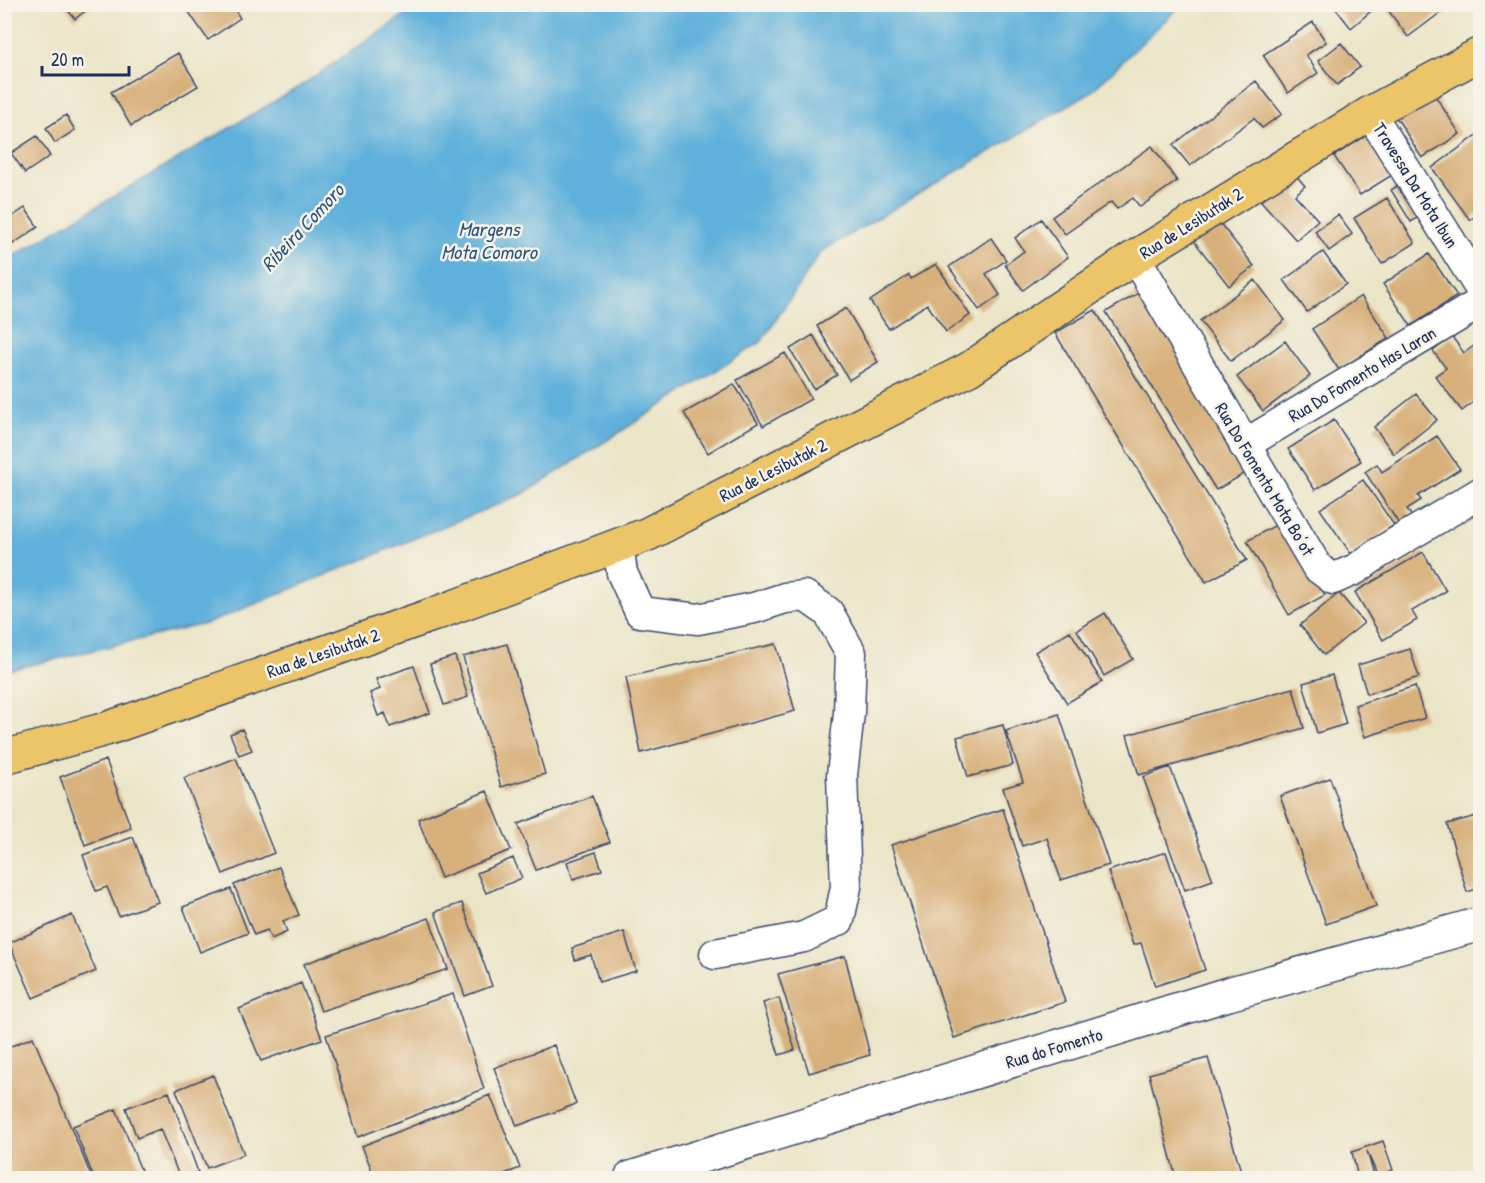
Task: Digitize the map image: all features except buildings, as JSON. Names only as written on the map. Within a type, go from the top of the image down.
[{"type":"main road","name":"Rua de Lesibutak 2","points":[[4,757],[106,729],[432,615],[648,534],[969,369],[1135,257],[1370,113],[1480,54]]},
{"type":"street","name":"Travessa Da Mota Ibun","points":[[1370,113],[1480,288]]},
{"type":"street","name":"Rua Do Fomento Mota Bo’ot","points":[[1135,257],[1317,567],[1333,579],[1356,569],[1388,547],[1480,493]]},
{"type":"street","name":"Rua Do Fomento Has Laran","points":[[1244,445],[1480,303]]},
{"type":"street","points":[[618,545],[622,573],[640,612],[698,620],[754,608],[785,598],[805,596],[828,612],[851,653],[849,713],[842,775],[846,887],[839,920],[804,938],[715,954]]},
{"type":"street","name":"Rua do Fomento","points":[[631,1179],[1228,994],[1480,924]]},
{"type":"water","name":"Margens Mota Comoro","points":[[419,5],[1181,5],[1091,92],[822,251],[761,342],[523,494],[209,623],[5,671],[5,261],[302,85]]},
{"type":"water label","name":"Ribeira Comoro","points":[[302,227]]}]
